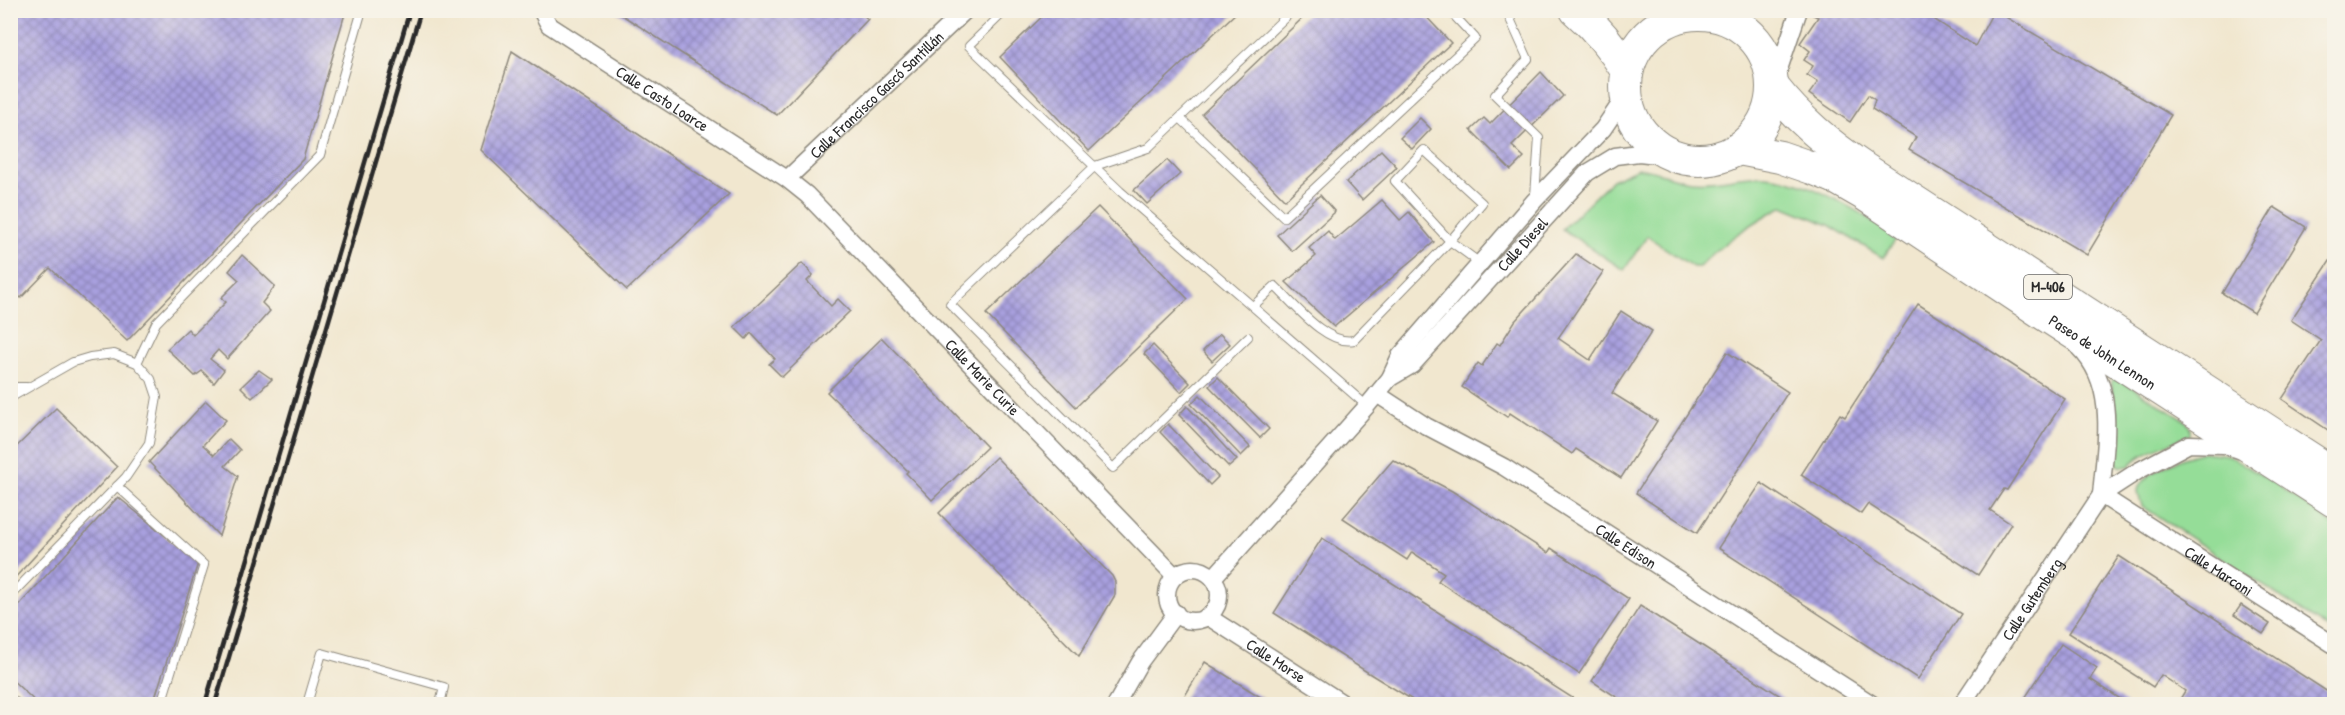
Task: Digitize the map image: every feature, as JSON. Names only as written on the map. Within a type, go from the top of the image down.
[{"type":"highway","name":"M-406","points":[[1575,10],[1593,25],[1616,52],[1627,83],[1630,112],[1637,127],[1660,150],[1675,157],[1708,160],[1725,157],[1739,150],[1761,128],[1770,110],[1773,87],[1770,68],[1764,53],[1753,37],[1735,23],[1691,13],[1661,23],[1644,38],[1634,54],[1627,83]]},
{"type":"highway","name":"Paseo de John Lennon","points":[[1773,87],[1812,129],[1863,168],[2334,474]]},
{"type":"highway","name":"Paseo de John Lennon","points":[[1739,150],[1780,157],[1834,177],[1891,212],[1989,285],[2334,501]]},
{"type":"street","points":[[941,10],[961,15]]},
{"type":"street","points":[[1773,87],[1799,10]]},
{"type":"street","name":"Calle Casto Loarce","points":[[541,11],[549,25],[787,179]]},
{"type":"street","name":"Calle Francisco Gascó Santillán","points":[[787,179],[961,15]]},
{"type":"street","name":"Calle Diesel","points":[[1213,578],[1372,400],[1390,378],[1400,356],[1480,263],[1535,200],[1603,129],[1627,83]]},
{"type":"street","name":"Calle Diesel","points":[[1390,378],[1412,365],[1587,173],[1615,156],[1639,153],[1675,157]]},
{"type":"street","name":"Calle Marie Curie","points":[[787,179],[807,195],[1175,576]]},
{"type":"street","points":[[2038,316],[2091,359],[2105,395],[2107,428],[2101,495]]},
{"type":"street","name":"Calle Edison","points":[[1372,400],[1504,467],[1872,705]]},
{"type":"street","points":[[2101,495],[2138,471],[2189,444],[2224,445],[2274,462]]},
{"type":"street","name":"Calle Marconi","points":[[2101,495],[2334,645]]},
{"type":"street","name":"Calle Gutemberg","points":[[1962,705],[2101,495]]},
{"type":"street","points":[[1198,569],[1213,578],[1219,594],[1214,610],[1207,616],[1191,620],[1176,613],[1167,595],[1169,585],[1175,576],[1182,571],[1198,569]]},
{"type":"street","points":[[1116,705],[1140,662],[1176,613]]},
{"type":"street","name":"Calle Morse","points":[[1207,616],[1344,705]]},
{"type":"lane","points":[[137,363],[156,323],[320,155],[362,10]]},
{"type":"lane","points":[[1006,10],[969,46],[1120,191],[1253,306],[1372,400]]},
{"type":"lane","points":[[1248,337],[1113,468],[950,304],[1095,166],[1148,147],[1293,10]]},
{"type":"lane","points":[[1180,118],[1284,217],[1475,38],[1449,10]]},
{"type":"lane","points":[[1506,10],[1528,59],[1495,95],[1539,138],[1535,200]]},
{"type":"lane","points":[[1253,306],[1275,286],[1328,335],[1346,342],[1354,340],[1450,241],[1482,202],[1424,150],[1395,181],[1450,241],[1480,263]]},
{"type":"lane","points":[[10,398],[73,362],[114,354],[137,363],[151,379],[157,397],[149,443],[126,477],[10,596]]},
{"type":"lane","points":[[10,387],[27,387]]},
{"type":"lane","points":[[117,486],[204,565],[161,705]]},
{"type":"lane","points":[[308,705],[322,653],[444,687],[440,705]]},
{"type":"lane","points":[[10,698],[18,705]]},
{"type":"green space","points":[[1638,168],[1700,182],[1746,176],[1782,178],[1834,198],[1898,236],[1883,258],[1829,225],[1783,206],[1738,234],[1699,267],[1693,267],[1647,236],[1624,270],[1562,229],[1612,180]]},
{"type":"green space","points":[[2114,376],[2186,421],[2190,428],[2190,435],[2149,451],[2129,466],[2122,467],[2115,463],[2116,409],[2111,382]]},
{"type":"green space","points":[[2203,452],[2228,455],[2279,486],[2334,525],[2334,632],[2142,506],[2138,491],[2147,478],[2165,466]]},
{"type":"building","points":[[10,10],[346,10],[303,159],[127,341],[50,268],[21,298],[10,288]]},
{"type":"building","points":[[614,10],[856,10],[868,19],[777,115]]},
{"type":"building","points":[[1049,10],[1239,10],[1089,151],[1000,57]]},
{"type":"building","points":[[1311,10],[1420,10],[1451,43],[1285,200],[1202,114]]},
{"type":"building","points":[[1816,10],[1920,10],[1975,46],[1994,10],[2171,115],[2087,255],[1909,150],[1916,137],[1872,109],[1875,100],[1868,95],[1850,122],[1809,94],[1818,82],[1807,75],[1813,66],[1804,60],[1810,51],[1800,43],[1818,17],[1813,15]]},
{"type":"building","points":[[512,51],[729,194],[627,290],[481,150]]},
{"type":"building","points":[[1541,72],[1563,96],[1512,146],[1524,157],[1511,170],[1471,130],[1484,118],[1490,124]]},
{"type":"building","points":[[1420,118],[1431,129],[1412,149],[1400,138]]},
{"type":"building","points":[[1381,150],[1397,167],[1362,200],[1346,182]]},
{"type":"building","points":[[1167,160],[1180,174],[1147,204],[1134,190]]},
{"type":"building","points":[[1320,195],[1335,212],[1292,251],[1277,235]]},
{"type":"building","points":[[1382,200],[1400,220],[1409,212],[1434,242],[1334,327],[1286,282],[1316,256],[1309,248],[1328,231],[1335,240]]},
{"type":"building","points":[[1098,207],[1188,299],[1076,407],[986,314]]},
{"type":"building","points":[[2274,207],[2306,227],[2254,313],[2222,293]]},
{"type":"building","points":[[1576,254],[1603,272],[1558,338],[1590,360],[1621,311],[1652,331],[1612,393],[1657,421],[1621,478],[1576,449],[1572,454],[1510,413],[1507,417],[1462,387],[1478,363],[1482,366],[1497,343],[1500,345],[1515,321]]},
{"type":"building","points":[[242,255],[275,286],[262,303],[270,311],[227,359],[218,350],[210,359],[224,370],[214,383],[202,371],[195,376],[167,349],[188,329],[193,335],[226,302],[221,298],[239,280],[229,271]]},
{"type":"building","points":[[2334,255],[2334,434],[2282,399],[2321,340],[2291,320]]},
{"type":"building","points":[[802,263],[813,275],[807,281],[831,306],[838,299],[850,311],[782,377],[769,364],[775,359],[751,333],[746,339],[734,327]]},
{"type":"building","points":[[1918,304],[2065,399],[2007,490],[2004,489],[1990,510],[2011,524],[1978,575],[1868,504],[1861,514],[1801,475],[1840,414],[1845,417]]},
{"type":"building","points":[[1220,334],[1230,344],[1212,361],[1203,351]]},
{"type":"building","points":[[882,338],[987,447],[932,500],[906,473],[908,471],[827,392]]},
{"type":"building","points":[[1153,345],[1190,383],[1181,392],[1144,354]]},
{"type":"building","points":[[1727,352],[1788,392],[1697,533],[1636,493]]},
{"type":"building","points":[[259,370],[272,379],[252,398],[241,387]]},
{"type":"building","points":[[1218,377],[1269,429],[1260,438],[1209,386]]},
{"type":"building","points":[[1200,395],[1250,447],[1241,456],[1191,404]]},
{"type":"building","points":[[206,401],[226,420],[203,445],[214,455],[229,439],[240,450],[225,466],[238,476],[219,536],[149,462]]},
{"type":"building","points":[[1187,406],[1237,460],[1229,467],[1179,415]]},
{"type":"building","points":[[56,408],[117,467],[10,583],[10,453]]},
{"type":"building","points":[[1168,424],[1218,477],[1210,485],[1160,432]]},
{"type":"building","points":[[996,457],[1112,576],[1115,582],[1115,595],[1079,656],[939,513]]},
{"type":"building","points":[[1393,460],[1452,491],[1548,553],[1551,548],[1629,599],[1579,674],[1438,581],[1444,573],[1412,552],[1407,560],[1343,518]]},
{"type":"building","points":[[1761,483],[1961,614],[1918,679],[1718,548]]},
{"type":"building","points":[[118,497],[198,563],[153,704],[38,704],[10,678],[10,615]]},
{"type":"building","points":[[1322,538],[1582,704],[1419,704],[1274,613]]},
{"type":"building","points":[[2119,556],[2334,696],[2334,704],[2177,704],[2185,691],[2161,675],[2153,687],[2069,633]]},
{"type":"building","points":[[2241,605],[2270,624],[2263,634],[2234,615]]},
{"type":"building","points":[[1640,606],[1793,704],[1627,704],[1592,681]]},
{"type":"building","points":[[2061,644],[2097,668],[2090,679],[2128,704],[2021,704]]},
{"type":"building","points":[[1205,662],[1254,693],[1272,704],[1180,704]]},
{"type":"railway","points":[[205,704],[410,10]]},
{"type":"railway","points":[[215,704],[421,10]]}]
